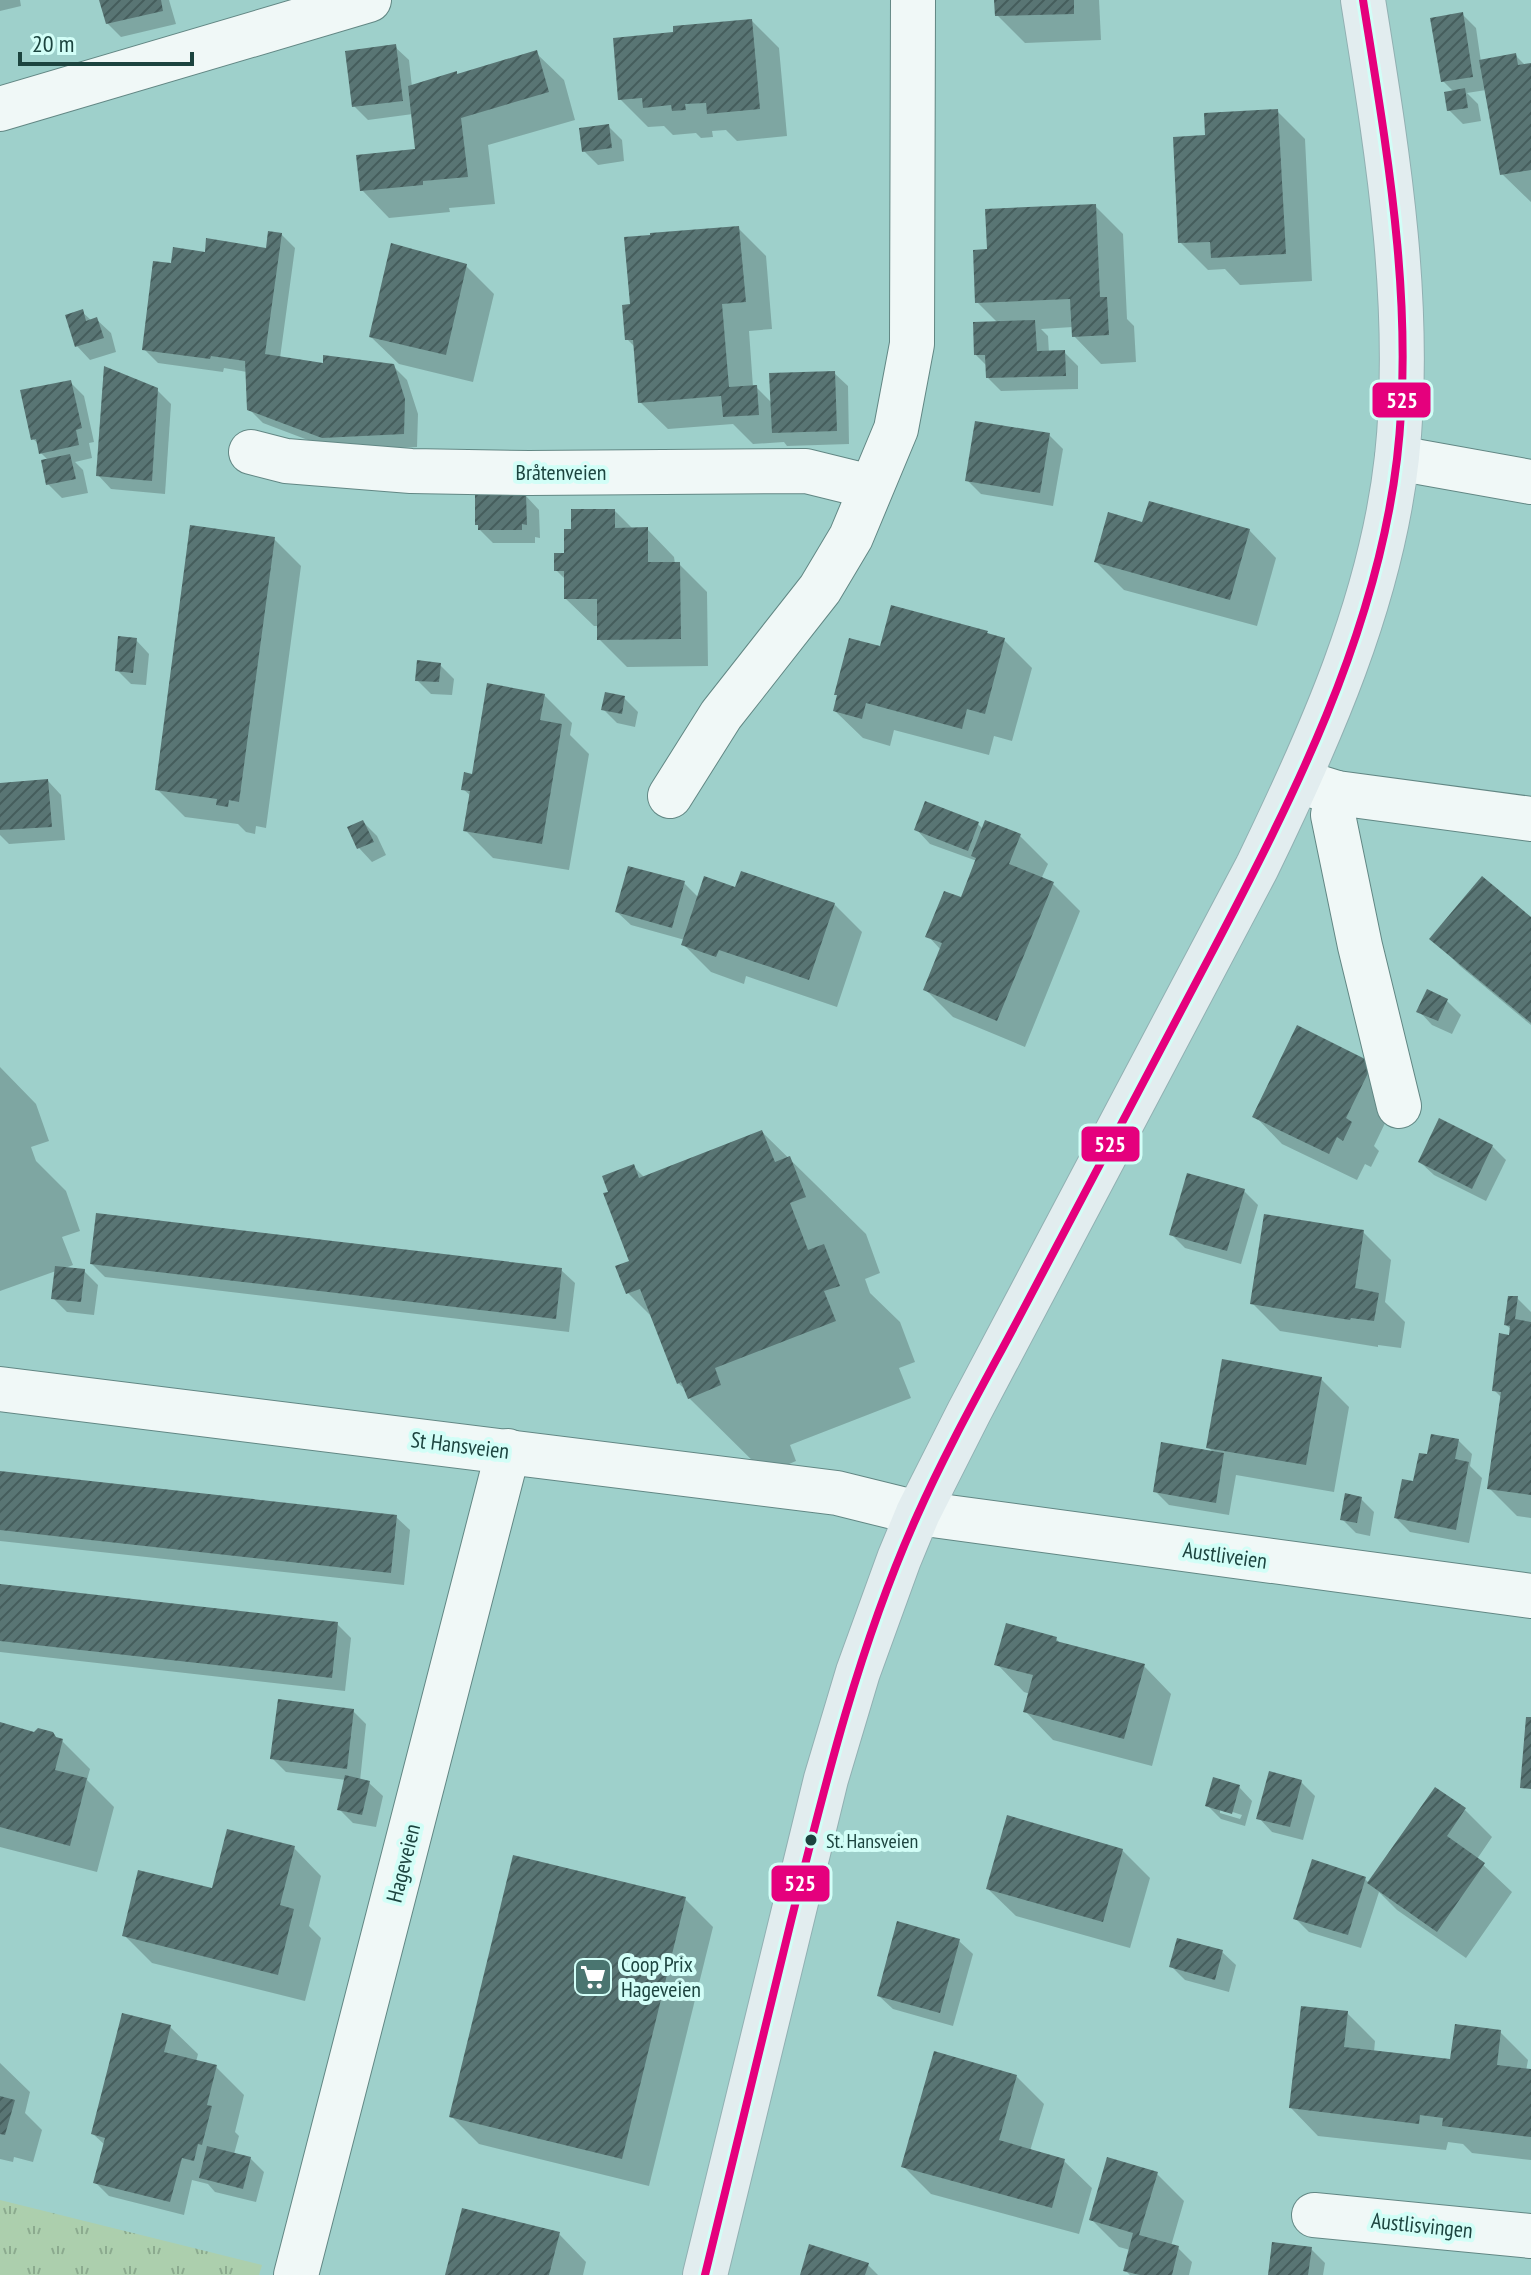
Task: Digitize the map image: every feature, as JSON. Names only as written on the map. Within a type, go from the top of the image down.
[{"type":"main road","points":[[705,2275],[826,1779],[879,1610],[918,1513],[1257,867],[1318,787],[1342,674],[1359,624],[1389,509],[1397,458],[1401,372],[1400,280],[1363,0]]},
{"type":"street","points":[[0,109],[369,0]]},
{"type":"street","points":[[670,796],[721,715],[820,589],[851,537],[896,429],[912,344],[913,0]]},
{"type":"street","name":"Bråtenveien","points":[[251,452],[286,461],[411,471],[806,471],[871,487]]},
{"type":"street","points":[[1397,458],[1531,482]]},
{"type":"street","points":[[1318,787],[1531,819]]},
{"type":"street","points":[[1318,787],[1333,815],[1360,946],[1399,1106]]},
{"type":"street","name":"St Hansveien","points":[[0,1389],[837,1493],[918,1513]]},
{"type":"street","name":"Hageveien","points":[[296,2275],[508,1451]]},
{"type":"street","name":"Austliveien","points":[[918,1513],[1531,1596]]},
{"type":"street","name":"Austlisvingen","points":[[1314,2215],[1531,2236]]},
{"type":"green space","points":[[0,2200],[262,2265],[259,2275],[0,2275]]},
{"type":"building","points":[[99,0],[161,0],[163,11],[106,24]]},
{"type":"building","points":[[994,0],[1074,0],[1074,14],[995,16]]},
{"type":"building","points":[[1463,12],[1473,77],[1441,82],[1430,18]]},
{"type":"building","points":[[752,19],[760,109],[707,114],[706,103],[685,104],[686,110],[672,111],[671,105],[643,108],[642,98],[618,100],[613,38],[673,32],[673,26]]},
{"type":"building","points":[[396,44],[403,101],[352,107],[345,51]]},
{"type":"building","points":[[537,50],[549,92],[461,118],[468,177],[360,191],[356,155],[415,149],[408,86]]},
{"type":"building","points":[[1516,53],[1518,65],[1531,63],[1531,170],[1500,175],[1479,60]]},
{"type":"building","points":[[1465,88],[1468,108],[1447,111],[1444,92]]},
{"type":"building","points":[[1278,109],[1286,254],[1211,258],[1210,242],[1178,243],[1173,137],[1205,135],[1204,113]]},
{"type":"building","points":[[609,124],[612,148],[582,152],[579,128]]},
{"type":"building","points":[[1096,204],[1100,297],[1107,297],[1109,335],[1072,337],[1070,299],[975,303],[973,250],[987,249],[985,209]]},
{"type":"building","points":[[739,226],[746,302],[722,304],[729,387],[757,385],[759,415],[723,417],[721,396],[638,403],[633,340],[625,340],[622,305],[630,304],[624,237]]},
{"type":"building","points":[[268,231],[282,233],[265,354],[323,363],[323,355],[394,364],[405,399],[404,434],[322,438],[247,410],[245,361],[142,350],[153,261],[171,263],[173,247],[205,252],[206,238],[266,248]]},
{"type":"building","points":[[391,243],[467,264],[446,355],[369,337]]},
{"type":"building","points":[[83,309],[86,321],[97,317],[104,338],[75,347],[65,315]]},
{"type":"building","points":[[1035,320],[1037,351],[1065,350],[1066,376],[986,378],[985,355],[974,355],[973,322]]},
{"type":"building","points":[[104,366],[158,388],[152,481],[96,476]]},
{"type":"building","points":[[835,371],[837,431],[772,433],[769,373]]},
{"type":"building","points":[[71,380],[82,428],[76,430],[79,445],[39,454],[36,439],[31,440],[20,390]]},
{"type":"building","points":[[975,421],[1050,433],[1040,493],[965,481]]},
{"type":"building","points":[[70,454],[76,479],[46,485],[41,460]]},
{"type":"building","points":[[475,494],[526,494],[527,525],[522,524],[522,530],[478,530],[478,525],[475,525]]},
{"type":"building","points":[[1149,501],[1250,529],[1230,600],[1094,562],[1108,512],[1142,522]]},
{"type":"building","points":[[571,509],[615,509],[615,528],[648,527],[648,562],[680,562],[681,639],[597,640],[597,599],[564,599],[564,571],[554,571],[554,553],[564,553],[564,529],[571,529]]},
{"type":"building","points":[[190,525],[275,537],[239,802],[229,800],[228,807],[216,805],[217,799],[155,790]]},
{"type":"building","points":[[891,605],[1005,638],[985,714],[967,709],[962,729],[866,703],[862,719],[833,711],[837,695],[834,695],[849,638],[880,646]]},
{"type":"building","points":[[118,636],[137,638],[133,673],[115,671]]},
{"type":"building","points":[[417,660],[441,663],[439,682],[415,681]]},
{"type":"building","points":[[487,683],[545,694],[540,720],[562,724],[542,844],[463,831],[470,791],[461,790],[464,772],[472,774]]},
{"type":"building","points":[[605,692],[625,696],[622,714],[601,710]]},
{"type":"building","points":[[48,779],[52,827],[0,830],[0,783]]},
{"type":"building","points":[[925,801],[979,822],[968,851],[914,830]]},
{"type":"building","points":[[363,820],[374,842],[357,849],[347,827]]},
{"type":"building","points":[[985,820],[1021,834],[1009,864],[1054,882],[997,1021],[923,990],[942,943],[925,937],[944,891],[961,897],[976,858],[971,856]]},
{"type":"building","points":[[628,866],[685,881],[672,928],[615,912]]},
{"type":"building","points":[[741,871],[835,903],[809,980],[719,950],[716,957],[681,945],[704,876],[735,887]]},
{"type":"building","points":[[1482,876],[1531,917],[1531,1023],[1429,939]]},
{"type":"building","points":[[1427,989],[1448,999],[1438,1021],[1416,1012]]},
{"type":"building","points":[[1297,1025],[1373,1063],[1346,1118],[1352,1122],[1343,1141],[1337,1137],[1329,1154],[1252,1117]]},
{"type":"building","points":[[1439,1118],[1493,1145],[1472,1189],[1418,1162]]},
{"type":"building","points":[[762,1130],[775,1162],[790,1156],[806,1197],[790,1203],[808,1250],[824,1244],[840,1286],[824,1291],[836,1321],[715,1368],[721,1385],[688,1399],[681,1382],[677,1384],[640,1289],[626,1294],[615,1266],[629,1261],[603,1193],[608,1192],[602,1176],[634,1164],[639,1178]]},
{"type":"building","points":[[1187,1173],[1245,1189],[1227,1251],[1169,1235]]},
{"type":"building","points":[[96,1213],[562,1268],[556,1319],[90,1264]]},
{"type":"building","points":[[1264,1214],[1364,1230],[1355,1288],[1379,1293],[1374,1321],[1250,1304]]},
{"type":"building","points":[[55,1266],[85,1269],[81,1302],[51,1299]]},
{"type":"building","points":[[1508,1296],[1518,1296],[1515,1319],[1531,1322],[1531,1495],[1487,1489],[1501,1392],[1492,1391],[1499,1333],[1509,1335],[1510,1326],[1504,1325]]},
{"type":"building","points":[[1222,1359],[1322,1377],[1306,1465],[1206,1448]]},
{"type":"building","points":[[1431,1434],[1459,1439],[1455,1459],[1469,1462],[1456,1530],[1394,1518],[1402,1479],[1413,1481],[1419,1453],[1427,1454]]},
{"type":"building","points":[[1161,1442],[1224,1453],[1216,1503],[1153,1492]]},
{"type":"building","points":[[0,1471],[397,1515],[391,1573],[0,1530]]},
{"type":"building","points":[[1345,1493],[1362,1497],[1357,1523],[1340,1520]]},
{"type":"building","points":[[0,1584],[338,1622],[332,1678],[0,1641]]},
{"type":"building","points":[[1006,1623],[1057,1637],[1056,1641],[1145,1664],[1124,1739],[1023,1712],[1033,1675],[994,1665]]},
{"type":"building","points":[[278,1699],[354,1709],[347,1769],[270,1759]]},
{"type":"building","points":[[1526,1717],[1531,1717],[1531,1789],[1520,1788]]},
{"type":"building","points":[[0,1722],[34,1732],[38,1728],[53,1732],[63,1739],[55,1770],[87,1778],[70,1846],[0,1827]]},
{"type":"building","points":[[1269,1771],[1302,1780],[1290,1827],[1256,1819]]},
{"type":"building","points":[[345,1775],[370,1781],[362,1815],[337,1810]]},
{"type":"building","points":[[1213,1777],[1240,1785],[1232,1814],[1205,1806]]},
{"type":"building","points":[[1435,1787],[1466,1808],[1447,1836],[1485,1863],[1437,1932],[1367,1883]]},
{"type":"building","points":[[1007,1815],[1123,1849],[1103,1922],[986,1889]]},
{"type":"building","points":[[227,1829],[295,1846],[280,1905],[294,1909],[278,1975],[122,1936],[138,1870],[212,1888]]},
{"type":"building","points":[[513,1855],[686,1897],[622,2159],[449,2117]]},
{"type":"building","points":[[1312,1859],[1366,1877],[1348,1935],[1293,1919]]},
{"type":"building","points":[[897,1921],[960,1939],[940,2013],[877,1996]]},
{"type":"building","points":[[1177,1938],[1223,1950],[1215,1980],[1169,1967]]},
{"type":"building","points":[[1301,2006],[1348,2011],[1344,2047],[1450,2059],[1455,2024],[1501,2030],[1497,2065],[1531,2069],[1531,2137],[1442,2126],[1443,2118],[1420,2115],[1419,2124],[1289,2108]]},
{"type":"building","points":[[122,2013],[171,2025],[164,2052],[217,2065],[207,2105],[212,2106],[202,2145],[198,2144],[194,2161],[182,2158],[170,2202],[93,2183],[105,2138],[91,2134]]},
{"type":"building","points":[[934,2051],[1017,2075],[999,2140],[1065,2159],[1052,2208],[901,2167]]},
{"type":"building","points":[[0,2096],[15,2100],[5,2135],[0,2134]]},
{"type":"building","points":[[207,2146],[251,2157],[243,2189],[199,2178]]},
{"type":"building","points":[[1107,2157],[1158,2172],[1139,2235],[1179,2246],[1172,2275],[1140,2275],[1123,2271],[1133,2233],[1089,2220]]},
{"type":"building","points":[[462,2208],[560,2232],[549,2275],[445,2275]]},
{"type":"building","points":[[1272,2242],[1312,2247],[1308,2275],[1268,2275]]},
{"type":"building","points":[[809,2244],[869,2263],[865,2275],[800,2275]]},
{"type":"transit line","name":"525","points":[[705,2275],[831,1767],[861,1665],[896,1565],[955,1438],[1271,837],[1326,715],[1370,589],[1386,525],[1397,459],[1403,344],[1396,229],[1363,0]]},
{"type":"place","name":"St. Hansveien","points":[[811,1840]]},
{"type":"place","name":"Coop Prix Hageveien","points":[[593,1977]]}]
